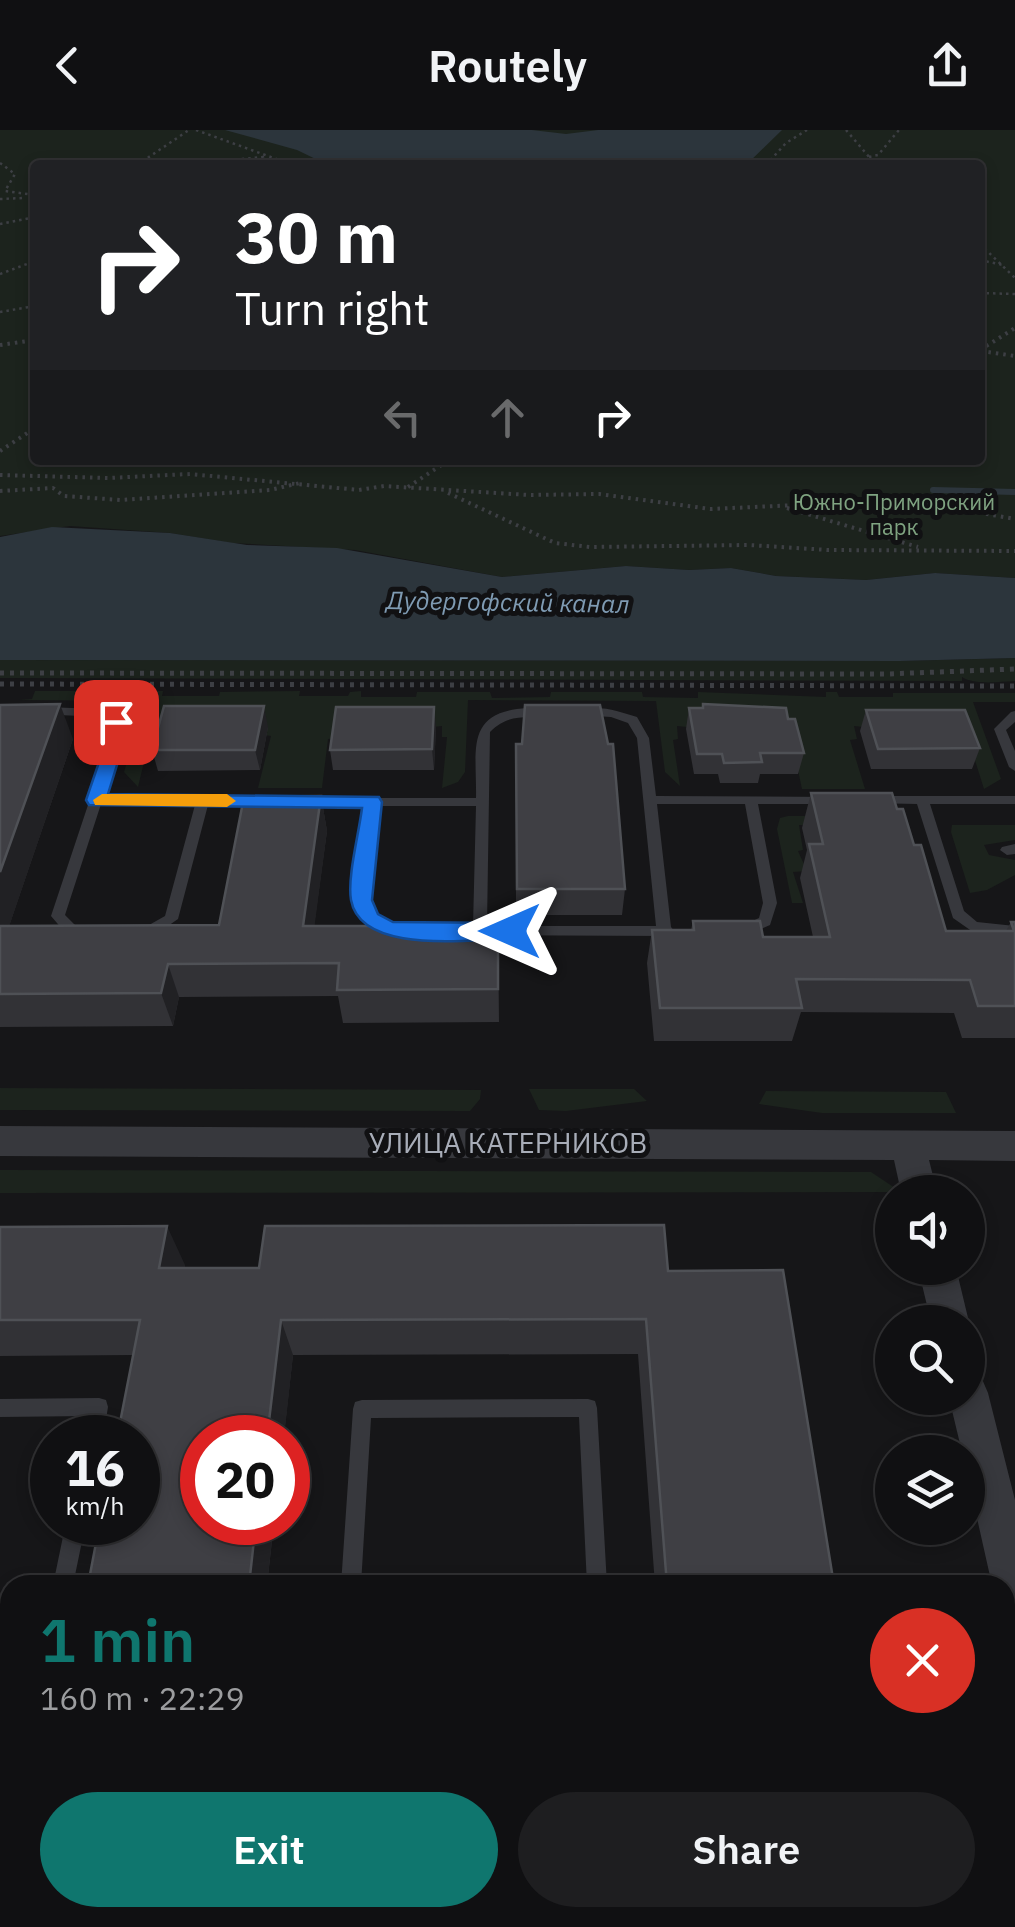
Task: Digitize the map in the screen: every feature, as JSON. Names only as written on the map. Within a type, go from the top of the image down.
[{"type":"street","name":"УЛИЦА КАТЕРНИКОВ","points":[[0,1140],[1015,1146]]},
{"type":"street","points":[[908,1145],[915,1175]]},
{"type":"street","points":[[973,1415],[1012,1575]]},
{"type":"lane","points":[[30,711],[102,713],[116,722],[117,736],[58,916],[74,933],[93,933]]},
{"type":"lane","points":[[480,931],[484,731],[494,717],[513,712],[552,712]]},
{"type":"lane","points":[[572,712],[612,712],[633,720],[643,738],[664,931]]},
{"type":"lane","points":[[1015,715],[1000,729],[1015,767]]},
{"type":"lane","points":[[96,800],[482,802]]},
{"type":"lane","points":[[649,800],[846,800]]},
{"type":"lane","points":[[731,931],[748,931],[766,921],[770,903],[751,800]]},
{"type":"lane","points":[[865,800],[1015,800]]},
{"type":"lane","points":[[922,800],[958,914],[973,927],[1015,931]]},
{"type":"lane","points":[[130,933],[149,934],[171,919],[203,801]]},
{"type":"lane","points":[[372,802],[361,900],[370,920],[389,930],[408,930]]},
{"type":"lane","points":[[444,931],[680,931]]},
{"type":"lane","points":[[0,1408],[99,1407],[97,1415]]},
{"type":"lane","points":[[352,1575],[362,1409],[588,1408],[596,1575]]},
{"type":"lane","points":[[65,1575],[71,1545]]},
{"type":"path","points":[[144,160],[189,130]]},
{"type":"path","points":[[196,130],[276,160]]},
{"type":"path","points":[[771,160],[807,130]]},
{"type":"path","points":[[846,130],[872,160]]},
{"type":"path","points":[[856,160],[878,155],[899,130]]},
{"type":"path","points":[[225,160],[263,156]]},
{"type":"path","points":[[0,163],[14,174],[5,191],[30,195]]},
{"type":"path","points":[[0,199],[30,196]]},
{"type":"path","points":[[0,224],[30,218]]},
{"type":"path","points":[[985,248],[1015,278]]},
{"type":"path","points":[[985,261],[1005,265]]},
{"type":"path","points":[[1010,270],[1015,264]]},
{"type":"path","points":[[0,274],[30,265]]},
{"type":"path","points":[[985,293],[1015,294]]},
{"type":"path","points":[[0,312],[30,307]]},
{"type":"path","points":[[985,347],[1015,328]]},
{"type":"path","points":[[2,345],[30,341]]},
{"type":"path","points":[[985,351],[1015,356]]},
{"type":"path","points":[[0,450],[30,431]]},
{"type":"path","points":[[407,488],[442,465]]},
{"type":"path","points":[[0,475],[153,478],[190,474],[359,490],[599,494],[710,509],[908,500],[1015,518]]},
{"type":"path","points":[[52,488],[54,476]]},
{"type":"path","points":[[0,491],[52,488],[64,496],[121,500],[270,490],[306,482]]},
{"type":"path","points":[[444,492],[555,543],[590,547],[1015,551]]},
{"type":"path","points":[[782,507],[929,550]]},
{"type":"path","points":[[0,672],[888,674],[1015,669]]},
{"type":"path","points":[[0,684],[1015,686]]},
{"type":"green space","name":"Южно-Приморский парк","points":[[0,130],[1015,130],[1015,578],[935,573],[866,580],[776,576],[731,568],[626,566],[502,577],[355,550],[232,543],[170,533],[70,526],[0,536]]},
{"type":"green space","points":[[1015,658],[1015,681],[994,682],[962,677],[962,681],[0,678],[0,660]]},
{"type":"green space","points":[[35,691],[163,691],[162,696],[219,696],[220,692],[300,691],[299,696],[348,696],[350,692],[361,691],[361,697],[490,692],[492,698],[550,697],[551,692],[642,692],[643,697],[698,698],[698,692],[826,697],[826,692],[837,692],[839,697],[1015,693],[1015,702],[973,702],[1001,779],[984,789],[968,738],[854,726],[857,739],[850,740],[865,789],[802,789],[791,737],[677,726],[678,739],[673,740],[680,786],[665,772],[656,701],[468,700],[465,772],[458,782],[442,788],[447,737],[442,737],[442,726],[328,739],[322,788],[258,788],[271,736],[264,735],[266,725],[150,737],[138,787],[124,772],[145,701],[19,700],[32,699]]},
{"type":"green space","points":[[878,816],[884,825],[799,825],[803,850],[798,851],[807,871],[793,872],[803,903],[792,903],[777,829],[780,818]]},
{"type":"green space","points":[[952,825],[1015,825],[1015,840],[984,845],[989,855],[1015,860],[1015,875],[987,890],[970,893]]},
{"type":"green space","points":[[0,1088],[481,1090],[480,1099],[470,1111],[0,1110]]},
{"type":"green space","points":[[529,1089],[634,1089],[647,1101],[566,1111],[539,1110]]},
{"type":"green space","points":[[766,1091],[946,1092],[956,1113],[822,1113],[759,1104]]},
{"type":"green space","points":[[0,1170],[876,1175],[875,1192],[0,1193]]},
{"type":"water","points":[[225,130],[532,130],[566,134],[598,130],[782,130],[751,160],[318,160],[297,150]]},
{"type":"water","name":"Дудергофский канал","points":[[52,527],[170,533],[247,545],[337,548],[502,577],[626,566],[731,568],[776,576],[866,580],[935,573],[1015,578],[1015,658],[0,660],[0,537]]},
{"type":"building","points":[[60,704],[0,872],[0,705]]},
{"type":"building","points":[[703,704],[786,708],[788,719],[795,719],[804,753],[760,753],[762,762],[724,763],[722,754],[697,754],[689,708],[703,708]]},
{"type":"building","points":[[525,705],[600,705],[608,744],[613,744],[625,889],[517,889],[516,744],[522,744]]},
{"type":"building","points":[[164,706],[264,706],[255,750],[152,750]]},
{"type":"building","points":[[336,707],[434,707],[432,749],[330,750]]},
{"type":"building","points":[[866,710],[965,710],[980,748],[878,749]]},
{"type":"building","points":[[811,793],[892,793],[897,809],[903,809],[914,845],[921,845],[946,931],[1014,931],[1011,922],[1015,922],[1015,1006],[978,1006],[970,980],[796,979],[802,1008],[660,1008],[652,930],[694,930],[693,921],[760,921],[763,937],[830,937],[809,844],[823,844]]},
{"type":"building","points":[[321,796],[303,926],[498,926],[498,989],[337,990],[339,963],[168,964],[161,993],[0,994],[0,926],[219,925],[244,797]]},
{"type":"building","points":[[664,1225],[668,1271],[783,1270],[832,1575],[666,1575],[646,1319],[281,1320],[270,1415],[180,1415],[180,1545],[253,1545],[250,1575],[90,1575],[96,1545],[160,1545],[160,1415],[121,1415],[140,1320],[0,1320],[0,1227],[167,1226],[159,1268],[259,1268],[265,1226]]},
{"type":"waterway","points":[[933,490],[1015,492]]},
{"type":"slow traffic","points":[[102,800],[227,801]]},
{"type":"route","points":[[116,722],[117,736],[96,800],[372,802],[361,900],[370,920],[389,930],[510,931]]}]
